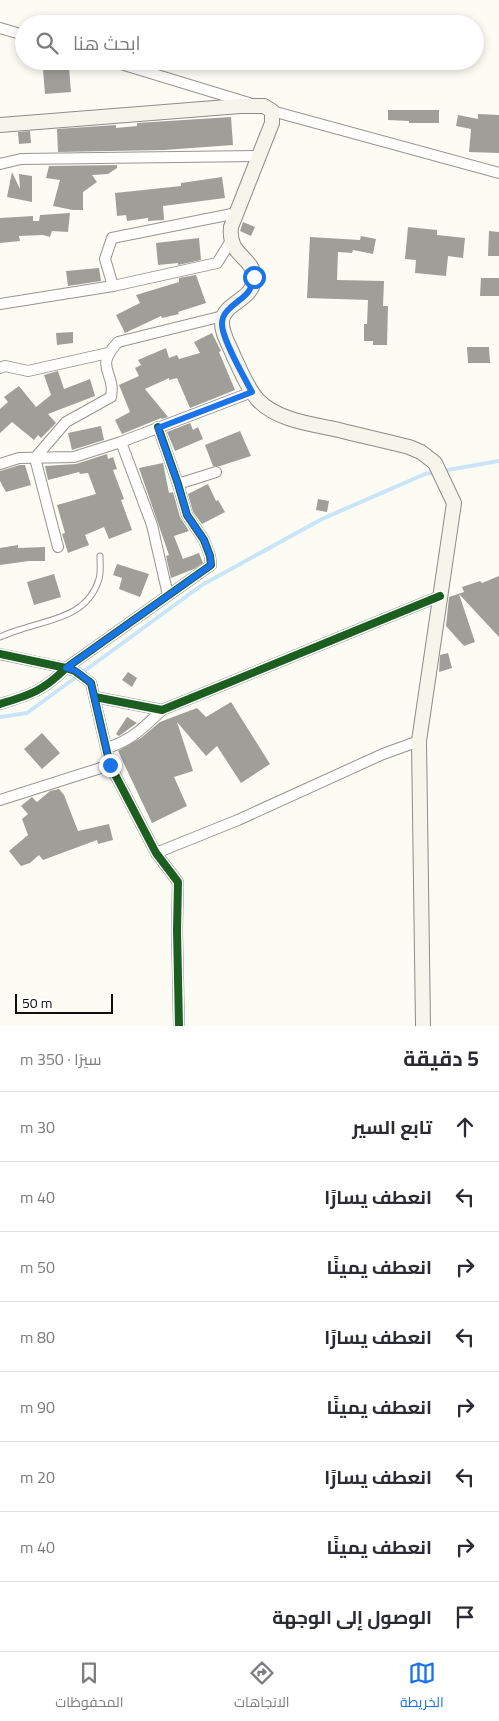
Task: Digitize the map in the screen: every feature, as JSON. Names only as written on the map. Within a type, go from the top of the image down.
[{"type":"main road","points":[[0,125],[257,106],[264,106],[272,111],[272,122],[232,227],[231,241],[236,250],[251,266],[254,277],[252,286],[246,296],[223,316],[222,330],[240,371],[259,401],[275,412],[297,420],[409,447],[421,452],[436,463],[454,503],[418,740],[423,1026]]},
{"type":"street","points":[[0,28],[15,32]]},
{"type":"street","points":[[140,70],[257,106]]},
{"type":"street","points":[[272,111],[499,173]]},
{"type":"street","points":[[0,164],[21,159],[258,156]]},
{"type":"street","points":[[113,286],[105,259],[112,238],[236,214]]},
{"type":"street","points":[[0,304],[113,286],[217,263],[231,241]]},
{"type":"street","points":[[35,458],[66,422],[111,397],[112,390],[105,366],[108,353],[118,342],[223,316]]},
{"type":"street","points":[[0,368],[5,366],[28,371],[108,353]]},
{"type":"street","points":[[0,464],[19,458],[74,457],[121,442],[252,392]]},
{"type":"street","points":[[0,704],[41,690],[211,565],[204,540],[187,515],[158,428]]},
{"type":"street","points":[[121,442],[152,525],[168,595]]},
{"type":"street","points":[[35,458],[58,547]]},
{"type":"street","points":[[178,484],[216,472]]},
{"type":"street","points":[[107,748],[132,737],[162,710],[440,596]]},
{"type":"street","points":[[0,654],[71,669],[91,683],[96,697],[110,765],[156,853],[178,882],[179,1026]]},
{"type":"street","points":[[96,697],[162,710]]},
{"type":"street","points":[[156,853],[238,820],[418,740]]},
{"type":"street","points":[[0,800],[110,765]]},
{"type":"lane","points":[[0,637],[60,618],[80,606],[90,596],[100,579],[100,556]]},
{"type":"building","points":[[43,70],[69,70],[71,92],[45,94]]},
{"type":"building","points":[[388,110],[439,110],[439,123],[409,123],[409,121],[388,120]]},
{"type":"building","points":[[478,114],[499,115],[499,153],[469,152],[471,129],[456,126],[458,115],[478,119]]},
{"type":"building","points":[[231,117],[233,145],[164,150],[58,152],[57,129],[116,125],[116,128],[137,126],[137,123]]},
{"type":"building","points":[[30,131],[31,143],[19,144],[18,132]]},
{"type":"building","points":[[117,165],[117,168],[108,174],[92,175],[97,182],[83,192],[83,210],[53,206],[60,180],[46,178],[49,166]]},
{"type":"building","points":[[12,172],[20,189],[19,174],[32,176],[32,202],[7,197]]},
{"type":"building","points":[[222,177],[225,198],[163,206],[164,220],[148,221],[148,218],[127,221],[126,215],[117,216],[115,193],[181,186],[181,183]]},
{"type":"building","points":[[70,213],[68,232],[52,231],[50,237],[43,235],[19,236],[20,241],[0,243],[0,218],[33,216],[33,221],[39,221],[40,215]]},
{"type":"building","points":[[243,222],[255,227],[251,236],[240,231]]},
{"type":"building","points":[[408,227],[437,230],[437,235],[465,238],[463,258],[448,256],[446,276],[415,273],[416,260],[405,259]]},
{"type":"building","points":[[489,231],[499,232],[499,256],[488,256]]},
{"type":"building","points":[[361,236],[376,239],[373,254],[353,250],[352,253],[338,252],[337,280],[384,281],[383,306],[388,306],[387,345],[373,345],[373,341],[364,341],[364,324],[367,324],[368,300],[307,298],[310,237],[360,240]]},
{"type":"building","points":[[199,238],[201,260],[178,265],[178,263],[158,265],[156,243]]},
{"type":"building","points":[[99,268],[101,281],[68,286],[66,271]]},
{"type":"building","points":[[196,275],[206,303],[178,312],[179,314],[162,318],[161,316],[125,333],[116,315],[140,303],[136,295],[179,282],[179,278]]},
{"type":"building","points":[[481,278],[499,278],[499,296],[480,296]]},
{"type":"building","points":[[73,332],[73,343],[57,345],[56,333]]},
{"type":"building","points":[[212,333],[221,351],[219,352],[235,390],[190,408],[177,378],[169,380],[169,378],[145,389],[168,417],[122,434],[115,420],[130,412],[119,385],[139,376],[135,368],[141,365],[138,360],[166,348],[169,358],[177,355],[179,359],[200,353],[194,342]]},
{"type":"building","points":[[467,347],[489,347],[490,363],[468,363]]},
{"type":"building","points":[[58,371],[64,389],[90,379],[95,396],[48,414],[56,423],[41,438],[38,435],[34,440],[12,422],[0,433],[0,409],[8,402],[4,397],[19,386],[36,407],[51,395],[44,375]]},
{"type":"building","points":[[190,423],[193,430],[198,427],[203,439],[175,451],[167,432]]},
{"type":"building","points":[[101,426],[104,440],[72,450],[68,433]]},
{"type":"building","points":[[240,431],[251,456],[220,466],[213,466],[205,445]]},
{"type":"building","points":[[107,454],[108,459],[113,457],[117,469],[113,470],[124,499],[121,500],[132,530],[109,539],[104,527],[85,535],[89,545],[68,553],[62,534],[65,533],[57,505],[96,494],[88,473],[80,474],[79,472],[48,480],[45,466],[76,464]]},
{"type":"building","points":[[163,463],[169,493],[173,492],[180,517],[189,531],[174,536],[183,559],[199,553],[203,563],[194,569],[171,578],[166,556],[169,555],[139,468]]},
{"type":"building","points":[[25,465],[31,485],[6,492],[0,481],[0,471]]},
{"type":"building","points":[[208,484],[216,501],[218,500],[225,512],[202,524],[193,512],[188,494]]},
{"type":"building","points":[[318,499],[329,501],[327,512],[316,510]]},
{"type":"building","points":[[18,545],[18,548],[45,547],[45,561],[0,565],[0,548]]},
{"type":"building","points":[[117,564],[149,574],[140,597],[119,589],[122,578],[113,575]]},
{"type":"building","points":[[54,574],[61,597],[34,605],[27,582]]},
{"type":"building","points":[[499,576],[499,637],[459,594],[475,642],[464,646],[446,626],[449,597],[464,592],[462,587],[480,581],[482,583]]},
{"type":"building","points":[[448,653],[452,668],[439,672],[440,655]]},
{"type":"building","points":[[128,672],[137,678],[132,687],[122,680]]},
{"type":"building","points":[[231,702],[270,764],[241,783],[217,746],[206,756],[177,722],[193,771],[174,777],[187,806],[152,823],[118,751],[141,738],[160,722],[197,708],[206,717]]},
{"type":"building","points":[[127,717],[137,723],[119,736],[116,734]]},
{"type":"building","points":[[42,733],[60,753],[42,769],[24,749]]},
{"type":"building","points":[[59,789],[64,795],[78,831],[109,824],[113,840],[98,844],[97,840],[43,860],[39,855],[30,863],[21,866],[9,851],[28,835],[22,819],[28,814],[21,806],[32,797],[37,802],[50,791]]},
{"type":"waterway","points":[[0,717],[27,713],[202,585],[322,519],[425,474],[499,461]]},
{"type":"cycle path","points":[[0,704],[28,695],[43,687],[66,668],[211,565],[204,540],[187,515],[158,427]]},
{"type":"cycle path","points":[[95,697],[162,710],[440,596]]},
{"type":"cycle path","points":[[0,654],[66,668],[75,671],[91,683],[110,765],[156,853],[178,882],[179,1026]]},
{"type":"route","points":[[110,765],[96,697],[91,683],[76,671],[66,668],[211,565],[204,540],[187,515],[158,428],[252,392],[240,371],[222,330],[222,322],[223,316],[228,310],[246,296],[252,286],[254,277]]}]
